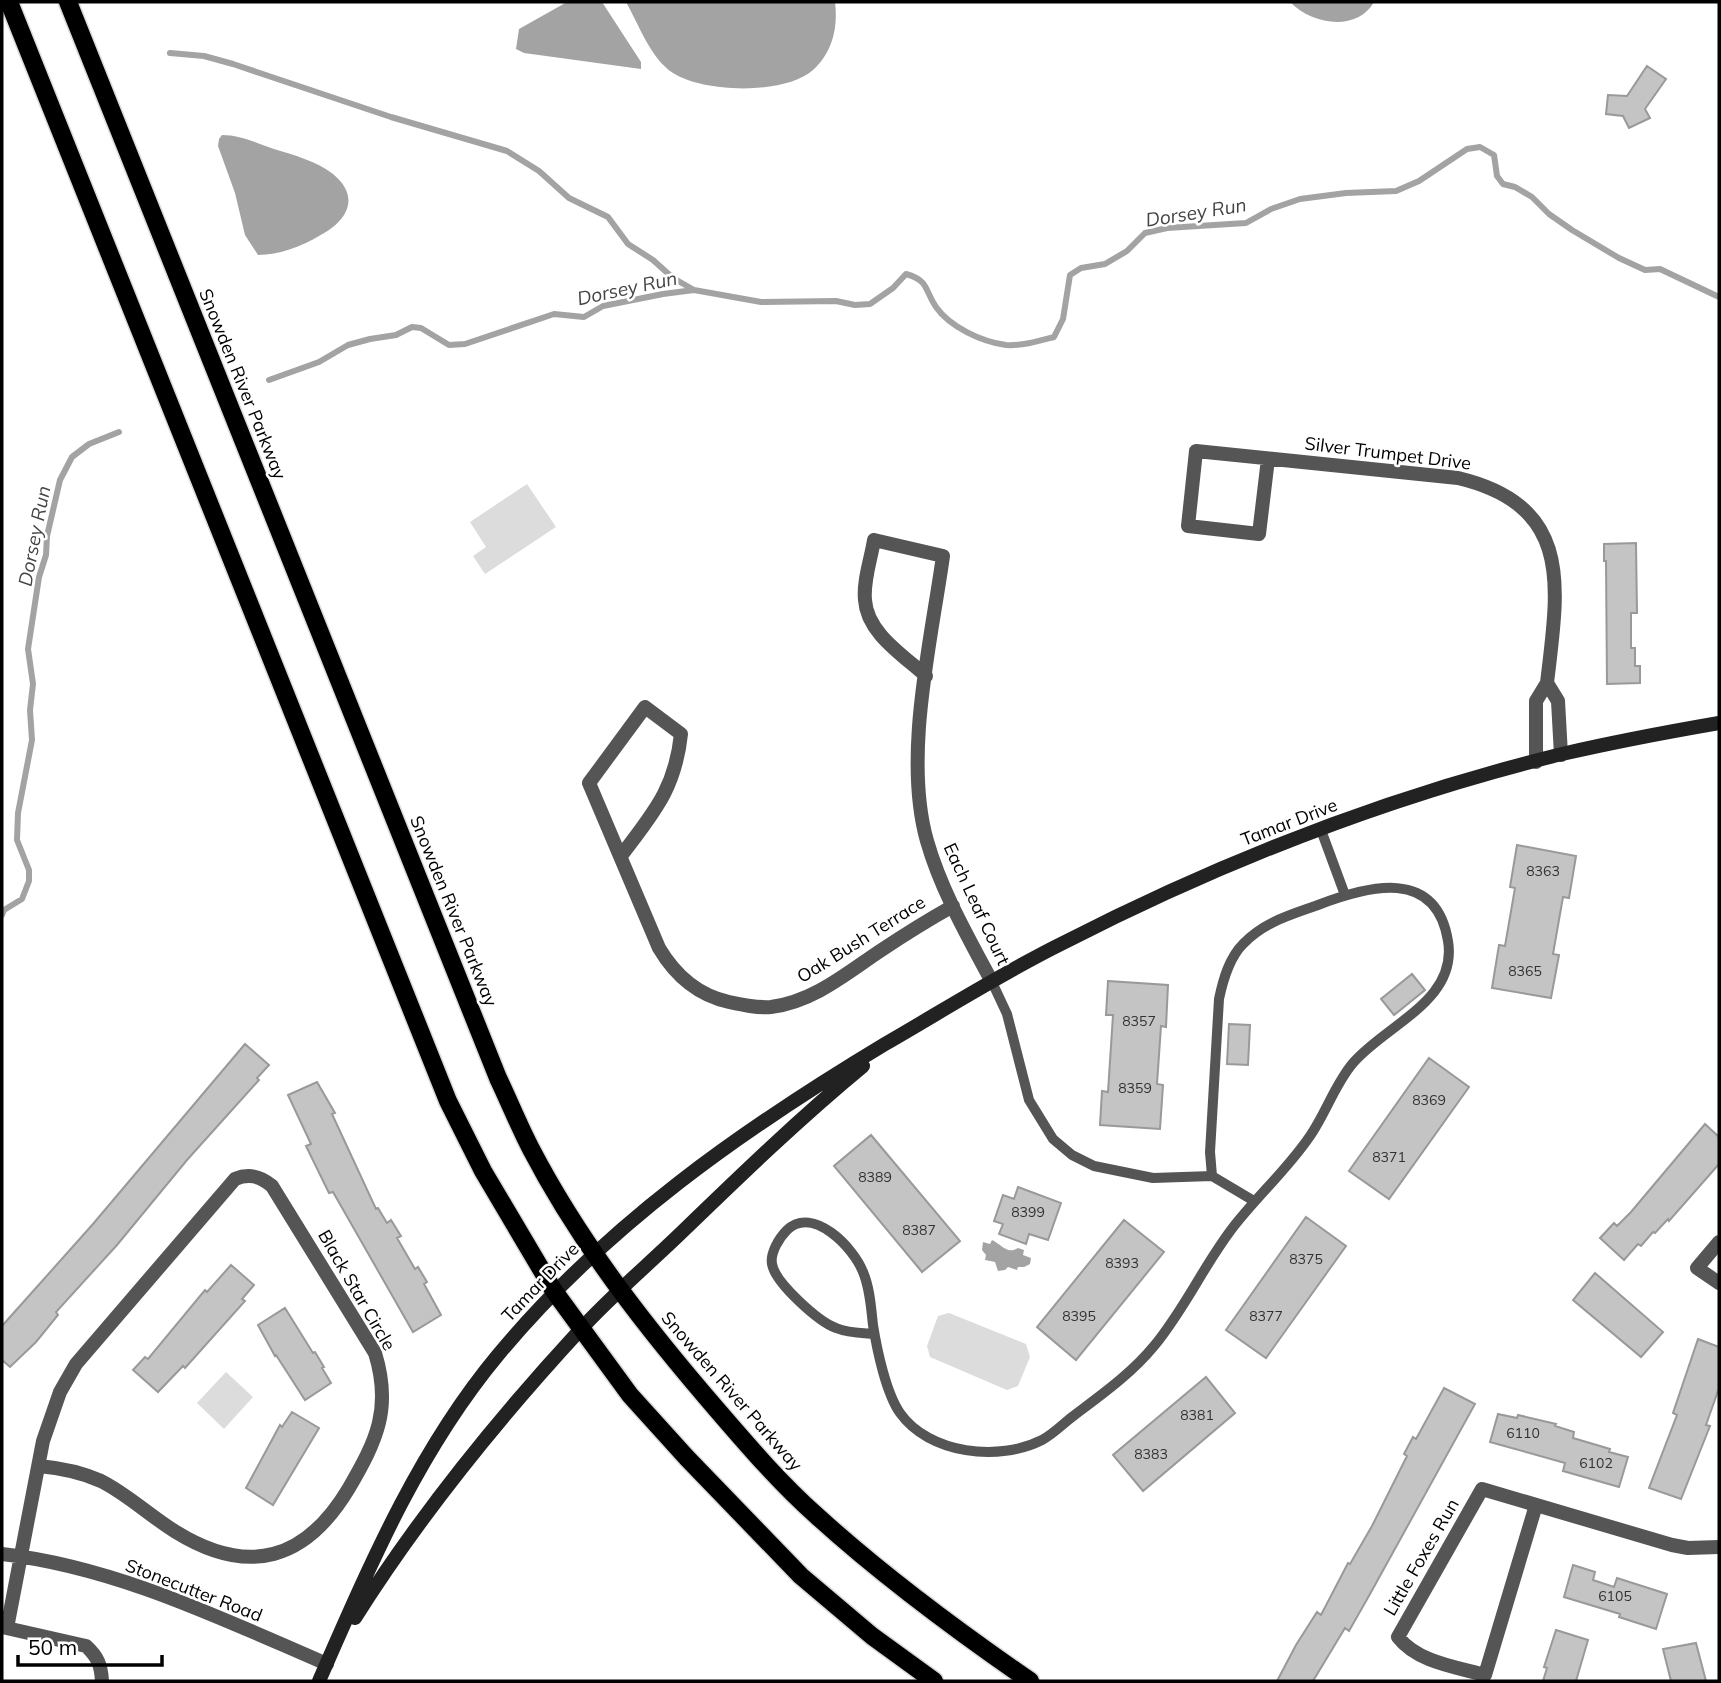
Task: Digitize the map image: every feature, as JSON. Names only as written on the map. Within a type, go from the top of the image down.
[{"type":"main road","points":[[9,2],[448,1101],[483,1171],[554,1291],[630,1395],[801,1576],[872,1636],[934,1681]]},
{"type":"main road","name":"Snowden River Parkway","points":[[68,2],[498,1077],[532,1150],[594,1254],[620,1289],[672,1357],[777,1478],[905,1590],[1030,1681]]},
{"type":"street","name":"Silver Trumpet Drive","points":[[1268,459],[1259,534],[1188,526],[1196,451],[1458,478],[1487,485],[1521,506],[1534,519],[1554,566],[1557,595],[1547,682],[1536,701],[1536,762]]},
{"type":"street","name":"Each Leaf Court","points":[[926,676],[875,629],[867,614],[864,598],[874,540],[943,556],[917,752],[921,811],[927,842],[953,906],[992,982]]},
{"type":"street","name":"Silver Trumpet Drive","points":[[1547,682],[1558,701],[1561,755]]},
{"type":"street","name":"Oak Bush Terrace","points":[[621,856],[663,799],[674,775],[679,755],[681,734],[645,707],[589,783],[659,948],[669,965],[683,980],[721,1000],[748,1007],[792,1003],[820,991],[914,928],[953,906]]},
{"type":"street","name":"Tamar Drive","points":[[319,1681],[409,1487],[452,1417],[496,1357],[554,1291],[594,1254],[655,1199],[724,1147],[806,1092],[992,982],[1153,898],[1241,860],[1405,800],[1536,762],[1719,723]]},
{"type":"street","name":"Tamar Drive","points":[[327,1664],[386,1570],[436,1502],[483,1441],[581,1329],[816,1105],[902,1035]]},
{"type":"street","name":"Black Star Circle","points":[[5,1627],[39,1466],[50,1416],[76,1364],[235,1180],[244,1175],[254,1176],[272,1186],[375,1353],[382,1381],[383,1398],[377,1437],[335,1510],[319,1529],[301,1544],[260,1556],[239,1557],[220,1553],[176,1532],[103,1482],[84,1474],[39,1466]]},
{"type":"street","points":[[1719,1242],[1698,1268],[1719,1283]]},
{"type":"street","name":"Little Foxes Run","points":[[1536,1505],[1485,1675],[1416,1654],[1405,1646],[1398,1637],[1482,1489],[1672,1545],[1688,1548],[1719,1547]]},
{"type":"street","name":"Stonecutter Road","points":[[2,1554],[20,1556],[150,1590],[327,1664]]},
{"type":"street","points":[[5,1627],[86,1646],[96,1656],[101,1667],[102,1681]]},
{"type":"lane","points":[[1321,830],[1345,895]]},
{"type":"lane","points":[[874,1334],[838,1329],[824,1323],[776,1276],[771,1262],[774,1250],[789,1227],[801,1222],[811,1222],[832,1233],[863,1269],[874,1334],[890,1394],[908,1423],[943,1445],[976,1451],[1013,1449],[1042,1440],[1126,1375],[1152,1349],[1187,1300],[1212,1257],[1254,1202],[1299,1152],[1354,1062],[1423,1005],[1443,980],[1450,955],[1444,924],[1434,905],[1427,899],[1387,886],[1345,895],[1269,923],[1240,947],[1223,981],[1219,999],[1210,1152],[1212,1176]]},
{"type":"lane","points":[[992,982],[1007,1014],[1029,1100],[1054,1139],[1072,1155],[1094,1166],[1153,1178],[1212,1176],[1254,1202]]},
{"type":"shaded area","points":[[567,2],[602,2],[641,62],[641,69],[524,53],[516,49],[519,29]]},
{"type":"shaded area","points":[[626,2],[835,2],[835,30],[830,47],[820,63],[800,78],[765,87],[724,87],[687,80],[665,67],[652,50]]},
{"type":"shaded area","points":[[1290,2],[1374,2],[1357,18],[1334,22],[1310,16]]},
{"type":"shaded area","points":[[222,135],[248,140],[327,169],[342,183],[347,192],[347,209],[343,217],[329,230],[305,243],[282,252],[258,255],[245,235],[235,193],[218,146]]},
{"type":"shaded area","points":[[527,484],[556,527],[485,574],[473,556],[486,547],[470,522]]},
{"type":"shaded area","points":[[992,1240],[1007,1250],[1024,1250],[1023,1255],[1031,1258],[1030,1264],[1018,1267],[1017,1270],[1008,1267],[998,1271],[995,1262],[985,1260],[986,1255],[982,1250],[983,1242],[990,1244]]},
{"type":"shaded area","points":[[949,1313],[1026,1344],[1030,1357],[1018,1386],[1007,1390],[930,1357],[927,1346],[938,1316]]},
{"type":"shaded area","points":[[226,1372],[253,1397],[224,1429],[197,1403]]},
{"type":"building","points":[[1647,66],[1666,79],[1645,109],[1650,118],[1629,128],[1623,116],[1606,114],[1608,95],[1627,96]]},
{"type":"building","points":[[1636,543],[1637,613],[1631,613],[1631,648],[1635,648],[1635,666],[1640,666],[1640,683],[1607,684],[1604,544]]},
{"type":"building","points":[[1517,845],[1576,856],[1569,898],[1563,897],[1553,954],[1559,955],[1551,998],[1492,988],[1499,945],[1505,946],[1515,888],[1510,887]]},
{"type":"building","points":[[1412,974],[1425,990],[1394,1015],[1381,999]]},
{"type":"building","points":[[1108,981],[1168,985],[1166,1027],[1161,1026],[1157,1084],[1163,1085],[1160,1129],[1100,1125],[1102,1091],[1108,1092],[1113,1015],[1106,1015]]},
{"type":"building","points":[[1229,1024],[1250,1025],[1248,1065],[1227,1064]]},
{"type":"building","points":[[245,1044],[269,1065],[257,1078],[259,1080],[56,1312],[58,1315],[36,1342],[10,1367],[2,1360],[2,1326],[93,1224]]},
{"type":"building","points":[[1429,1058],[1469,1087],[1389,1199],[1349,1171]]},
{"type":"building","points":[[317,1082],[335,1113],[332,1114],[376,1209],[378,1208],[387,1223],[391,1220],[401,1236],[397,1238],[415,1269],[418,1267],[427,1282],[424,1284],[441,1315],[413,1332],[333,1192],[329,1193],[306,1146],[311,1144],[288,1095]]},
{"type":"building","points":[[1705,1124],[1719,1137],[1719,1164],[1669,1221],[1668,1219],[1653,1232],[1641,1246],[1638,1244],[1624,1260],[1600,1238],[1614,1223],[1617,1226],[1631,1212]]},
{"type":"building","points":[[871,1135],[960,1241],[922,1272],[834,1166]]},
{"type":"building","points":[[1018,1187],[1061,1203],[1048,1240],[1029,1234],[1026,1244],[999,1234],[1003,1224],[994,1221],[1003,1195],[1014,1199]]},
{"type":"building","points":[[1306,1217],[1346,1246],[1266,1358],[1226,1330]]},
{"type":"building","points":[[1124,1220],[1164,1252],[1076,1360],[1037,1327]]},
{"type":"building","points":[[231,1265],[254,1285],[242,1299],[245,1301],[185,1368],[183,1366],[158,1392],[133,1370],[145,1357],[148,1359],[205,1290],[207,1292]]},
{"type":"building","points":[[1595,1273],[1663,1332],[1641,1357],[1573,1300]]},
{"type":"building","points":[[285,1308],[313,1353],[315,1352],[331,1383],[305,1400],[258,1325]]},
{"type":"building","points":[[1698,1339],[1719,1347],[1719,1388],[1706,1425],[1710,1426],[1681,1499],[1649,1488],[1677,1415],[1673,1413]]},
{"type":"building","points":[[1206,1377],[1235,1413],[1143,1491],[1113,1455]]},
{"type":"building","points":[[1444,1388],[1475,1404],[1349,1631],[1345,1628],[1313,1681],[1277,1681],[1317,1612],[1321,1615],[1348,1563],[1350,1564],[1372,1526],[1407,1456],[1404,1454],[1413,1437],[1416,1439]]},
{"type":"building","points":[[292,1412],[319,1428],[273,1505],[246,1488],[280,1425],[282,1427]]},
{"type":"building","points":[[1498,1414],[1517,1418],[1518,1415],[1556,1424],[1555,1426],[1574,1432],[1573,1438],[1628,1457],[1619,1487],[1563,1471],[1565,1463],[1490,1442]]},
{"type":"building","points":[[1573,1565],[1595,1572],[1593,1580],[1614,1587],[1617,1578],[1667,1594],[1656,1629],[1619,1617],[1620,1614],[1564,1597]]},
{"type":"building","points":[[1556,1630],[1588,1640],[1576,1681],[1543,1681],[1547,1668],[1544,1667]]},
{"type":"building","points":[[1696,1643],[1706,1681],[1671,1681],[1663,1649]]},
{"type":"waterway","points":[[170,53],[204,56],[233,64],[391,117],[507,151],[539,171],[569,198],[608,217],[628,244],[653,260],[673,278],[694,290]]},
{"type":"waterway","name":"Dorsey Run","points":[[269,380],[319,362],[348,345],[396,335],[412,327],[421,328],[449,345],[465,344],[554,314],[584,317],[603,306],[694,290],[761,302],[836,301],[855,305],[870,304],[893,288],[906,274],[923,283],[942,314],[967,332],[987,341],[1006,345],[1030,343],[1054,337],[1063,319],[1070,275],[1081,268],[1105,264],[1127,251],[1145,233],[1167,228],[1246,223],[1271,209],[1300,199],[1346,193],[1396,191],[1419,181],[1467,149],[1480,147],[1494,155],[1497,176],[1503,184],[1515,187],[1532,197],[1549,214],[1572,230],[1645,270],[1660,269],[1719,297]]},
{"type":"waterway","name":"Dorsey Run","points":[[2,915],[4,910],[22,899],[29,881],[29,870],[17,840],[18,813],[32,740],[30,710],[33,684],[28,649],[39,577],[46,555],[47,536],[60,480],[72,457],[89,444],[119,432]]}]
